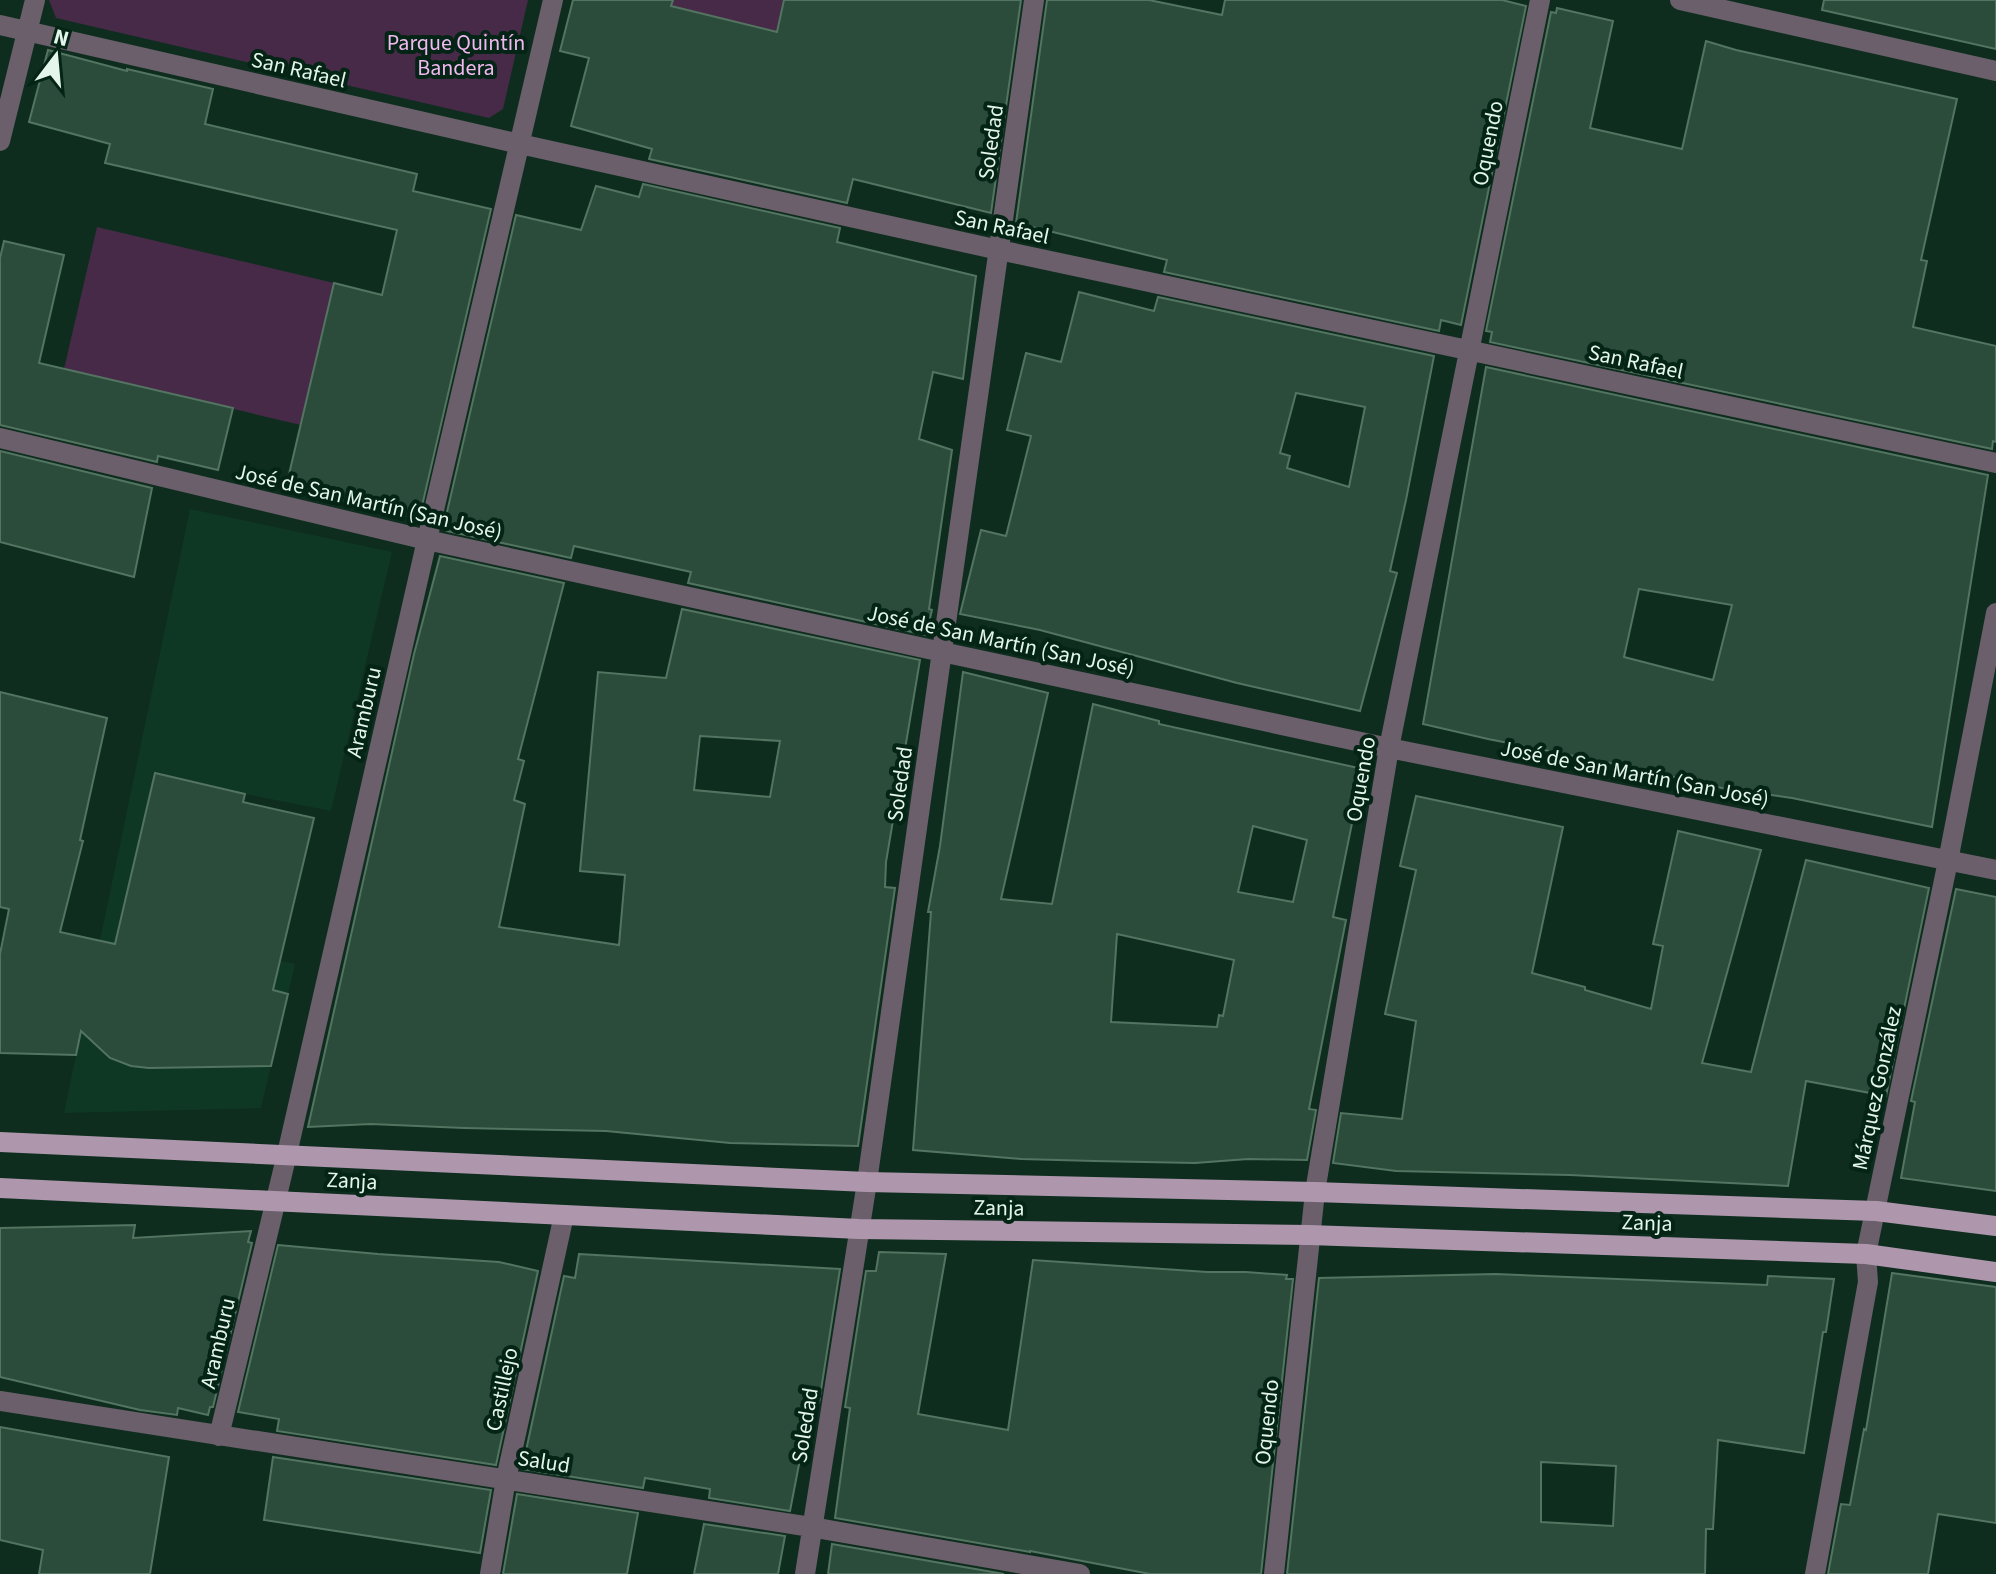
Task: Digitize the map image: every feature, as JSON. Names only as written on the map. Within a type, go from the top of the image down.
[{"type":"main road","name":"Zanja","points":[[0,1142],[867,1182],[1315,1192],[1876,1211],[1996,1226]]},
{"type":"main road","name":"Zanja","points":[[0,1188],[859,1229],[1309,1235],[1866,1254],[1996,1272]]},
{"type":"street","points":[[0,141],[35,0]]},
{"type":"street","name":"Aramburu","points":[[219,1436],[553,0]]},
{"type":"street","name":"Soledad","points":[[805,1574],[867,1182],[1034,0]]},
{"type":"street","name":"Oquendo","points":[[1274,1574],[1309,1235],[1389,748],[1540,0]]},
{"type":"street","points":[[1680,0],[1996,71]]},
{"type":"street","name":"San Rafael","points":[[0,25],[999,250],[1996,463]]},
{"type":"street","name":"José de San Martín (San José)","points":[[0,438],[427,540],[942,652],[1389,748],[1996,870]]},
{"type":"street","name":"Márquez González","points":[[1815,1574],[1868,1282],[1866,1254],[1996,613]]},
{"type":"street","name":"Castillejo","points":[[490,1574],[506,1479],[564,1215]]},
{"type":"street","name":"Salud","points":[[0,1401],[811,1527],[1080,1574]]},
{"type":"shaded area","points":[[190,509],[392,552],[331,811],[245,794],[212,933],[257,955],[295,964],[261,1108],[64,1113]]},
{"type":"green space","name":"Parque Quintín Bandera","points":[[49,0],[528,0],[503,109],[489,118],[56,18]]},
{"type":"green space","points":[[673,0],[784,0],[777,32],[671,6]]},
{"type":"green space","points":[[97,227],[334,283],[301,425],[64,369]]},
{"type":"building","points":[[573,0],[673,0],[671,6],[777,32],[784,0],[1021,0],[991,213],[853,179],[847,203],[649,159],[652,149],[571,126],[589,58],[560,51]]},
{"type":"building","points":[[1047,0],[1149,0],[1222,15],[1225,0],[1502,0],[1526,6],[1461,325],[1441,320],[1439,331],[1164,272],[1167,260],[1016,223]]},
{"type":"building","points":[[1824,0],[1996,0],[1996,49],[1822,10]]},
{"type":"building","points":[[1557,8],[1613,21],[1590,128],[1682,149],[1706,41],[1957,99],[1921,260],[1927,261],[1913,327],[1996,346],[1996,442],[1993,441],[1992,449],[1490,342],[1492,332],[1486,331],[1551,12],[1556,13]]},
{"type":"building","points":[[48,50],[213,89],[205,124],[417,174],[413,191],[491,209],[419,519],[286,487],[334,283],[382,295],[397,230],[105,163],[110,144],[29,122]]},
{"type":"building","points":[[643,184],[840,228],[837,242],[976,276],[963,379],[933,372],[919,439],[952,450],[929,609],[932,610],[926,635],[688,583],[691,572],[574,546],[571,558],[447,531],[449,526],[444,525],[516,215],[581,230],[596,186],[639,197]]},
{"type":"building","points":[[4,241],[64,255],[39,363],[233,408],[218,470],[158,456],[157,462],[0,425],[0,258]]},
{"type":"building","points":[[1079,292],[1154,311],[1158,297],[1434,356],[1390,571],[1397,573],[1360,711],[1237,683],[1040,630],[960,614],[981,530],[1006,536],[1031,436],[1007,430],[1026,353],[1061,362]],"holes":[[[1296,393],[1365,407],[1349,487],[1287,468],[1290,456],[1280,453]]]},
{"type":"building","points":[[1486,367],[1988,475],[1932,827],[1792,798],[1722,788],[1423,724]],"holes":[[[1639,589],[1732,605],[1713,680],[1624,657]]]},
{"type":"building","points":[[0,451],[152,488],[134,577],[0,542]]},
{"type":"building","points":[[440,556],[564,583],[518,759],[524,761],[514,800],[525,804],[499,927],[619,945],[625,875],[580,871],[598,672],[666,678],[682,609],[920,660],[886,862],[885,887],[895,888],[858,1146],[730,1143],[606,1131],[371,1124],[308,1127],[414,654]],"holes":[[[700,736],[780,741],[770,797],[694,790]]]},
{"type":"building","points":[[963,672],[1048,693],[1001,899],[1052,904],[1093,704],[1159,721],[1159,724],[1363,769],[1333,917],[1346,920],[1309,1109],[1316,1110],[1307,1160],[1248,1159],[1195,1163],[1094,1161],[1021,1159],[913,1150],[931,912],[928,912]],"holes":[[[1253,826],[1307,840],[1293,902],[1238,892]],[[1117,934],[1234,960],[1223,1016],[1219,1015],[1217,1027],[1111,1022]]]},
{"type":"building","points":[[0,692],[107,718],[80,840],[83,841],[60,932],[115,944],[155,773],[245,794],[243,802],[314,818],[273,990],[288,994],[271,1066],[131,1066],[110,1058],[81,1031],[76,1055],[0,1053],[0,954],[9,909],[0,907]]},
{"type":"building","points":[[1416,796],[1563,827],[1532,973],[1651,1009],[1663,946],[1653,944],[1678,831],[1761,850],[1702,1063],[1751,1072],[1806,860],[1929,888],[1886,1096],[1806,1081],[1788,1186],[1570,1175],[1396,1171],[1333,1163],[1341,1113],[1402,1119],[1416,1021],[1385,1014],[1416,870],[1400,866]]},
{"type":"building","points":[[1956,889],[1996,897],[1996,1191],[1901,1178],[1915,1102],[1911,1101]]},
{"type":"building","points":[[135,1225],[133,1238],[251,1231],[248,1242],[252,1243],[213,1407],[210,1407],[208,1415],[178,1408],[177,1415],[140,1410],[0,1377],[0,1228]]},
{"type":"building","points":[[278,1245],[499,1262],[538,1271],[496,1465],[277,1431],[279,1419],[238,1412]]},
{"type":"building","points":[[879,1252],[946,1254],[918,1414],[1008,1430],[1033,1260],[1246,1272],[1287,1275],[1286,1279],[1293,1279],[1261,1574],[1150,1574],[835,1518],[850,1408],[845,1407],[866,1271],[876,1271]]},
{"type":"building","points":[[579,1254],[840,1269],[819,1403],[811,1402],[790,1511],[709,1498],[710,1489],[645,1478],[643,1488],[522,1469],[564,1276],[575,1278]]},
{"type":"building","points":[[1892,1273],[1996,1287],[1996,1523],[1938,1514],[1928,1574],[1828,1574],[1841,1504],[1850,1505],[1866,1430]]},
{"type":"building","points":[[1496,1274],[1767,1285],[1768,1276],[1834,1279],[1804,1453],[1718,1440],[1713,1529],[1706,1529],[1705,1574],[1287,1574],[1319,1278]],"holes":[[[1541,1462],[1616,1466],[1613,1526],[1541,1522]]]},
{"type":"building","points":[[0,1427],[169,1457],[150,1574],[39,1574],[43,1550],[0,1540]]},
{"type":"building","points":[[273,1457],[491,1490],[480,1553],[264,1520]]},
{"type":"building","points":[[517,1494],[638,1513],[627,1574],[503,1574]]},
{"type":"building","points":[[704,1524],[785,1536],[778,1574],[694,1574]]},
{"type":"building","points":[[832,1544],[1004,1574],[828,1574]]}]
